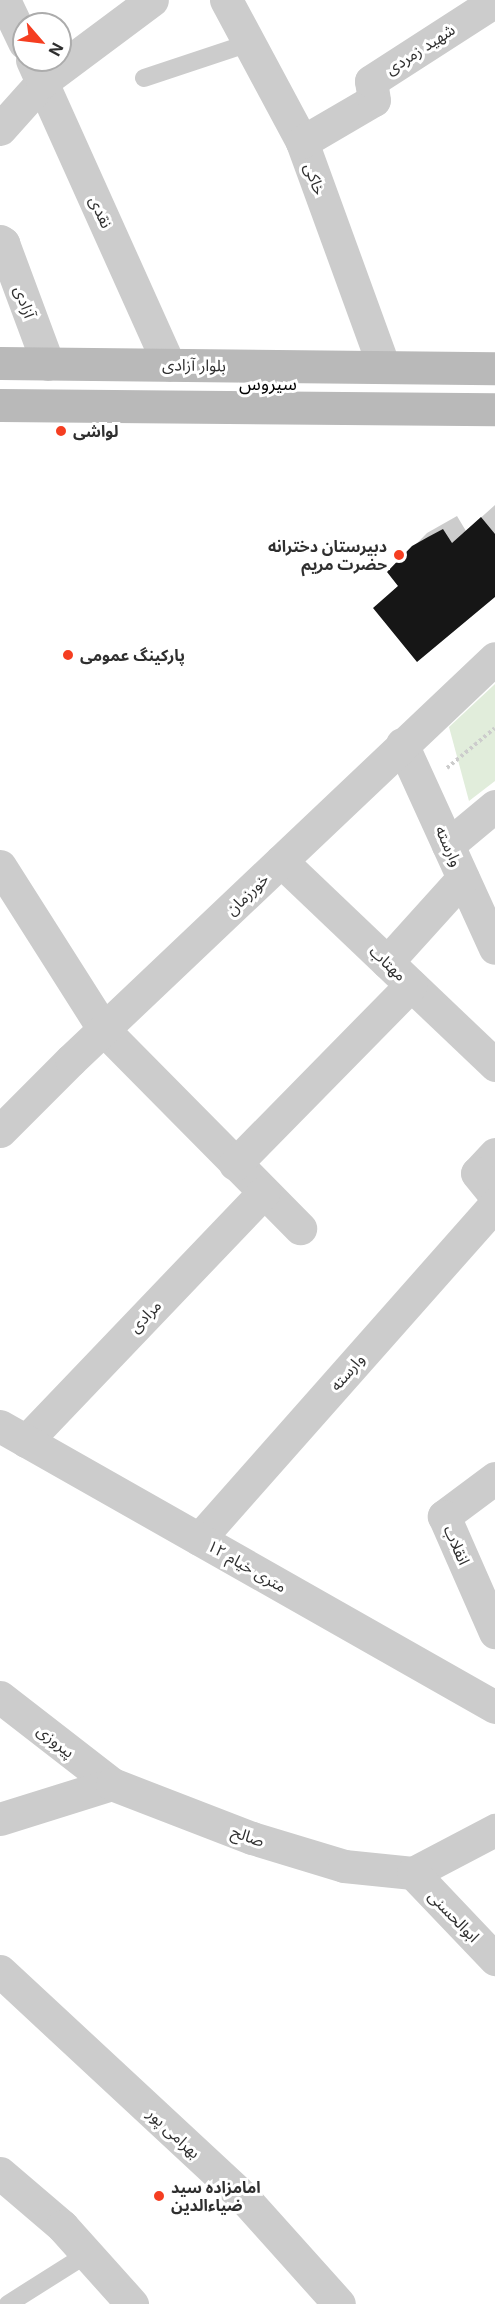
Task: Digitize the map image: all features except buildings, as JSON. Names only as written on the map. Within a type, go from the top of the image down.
[{"type":"main road","name":"بلوار آزادی","points":[[0,363],[495,368]]},
{"type":"main road","points":[[0,405],[495,409]]},
{"type":"street","points":[[4,0],[12,17]]},
{"type":"street","points":[[72,49],[152,0]]},
{"type":"street","name":"خاکی","points":[[226,0],[302,142],[384,367]]},
{"type":"street","name":"شهید زمردی","points":[[302,142],[374,100],[371,81],[495,1]]},
{"type":"street","points":[[0,129],[36,72]]},
{"type":"street","name":"نقدی","points":[[37,72],[169,365]]},
{"type":"street","name":"آزادی","points":[[0,241],[48,364]]},
{"type":"street","name":"خورزمان","points":[[0,1131],[402,744],[495,658]]},
{"type":"street","name":"وارسته","points":[[402,744],[495,948]]},
{"type":"street","points":[[448,845],[495,806]]},
{"type":"street","name":"مهتاب","points":[[281,861],[495,1065]]},
{"type":"street","points":[[0,866],[104,1030],[300,1228]]},
{"type":"street","points":[[387,962],[463,878]]},
{"type":"street","points":[[235,1164],[411,985]]},
{"type":"street","points":[[495,1154],[477,1173],[495,1195]]},
{"type":"street","name":"مرادی","points":[[13,1433],[264,1192]]},
{"type":"street","name":"وارسته","points":[[199,1539],[495,1204]]},
{"type":"street","name":"۱۲ متری خیام","points":[[13,1433],[495,1707]]},
{"type":"street","name":"انقلاب","points":[[495,1478],[444,1516],[495,1632]]},
{"type":"street","name":"پیروزی","points":[[0,1697],[112,1784]]},
{"type":"street","points":[[0,1819],[112,1784]]},
{"type":"street","name":"صالح","points":[[112,1784],[252,1838],[344,1866],[413,1873]]},
{"type":"street","points":[[413,1873],[495,1830]]},
{"type":"street","name":"ابوالحسنی","points":[[413,1873],[495,1959]]},
{"type":"street","name":"بهرامی پور","points":[[0,1971],[244,2198],[339,2304]]},
{"type":"street","points":[[0,2173],[62,2226],[132,2304]]},
{"type":"lane","points":[[144,78],[249,43]]},
{"type":"lane","points":[[8,2304],[87,2254]]},
{"type":"path","points":[[423,789],[495,728]]},
{"type":"green space","points":[[495,684],[495,781],[469,801],[449,727]]},
{"type":"place","name":"لواشی","points":[[61,431]]},
{"type":"place","name":"دبیرستان دخترانه حضرت مریم","points":[[399,555]]},
{"type":"place","name":"پارکینگ عمومی","points":[[68,655]]},
{"type":"place","name":"امامزاده سید ضیاءالدین","points":[[159,2196]]},
{"type":"district","name":"سیروس","points":[[268,384]]}]
